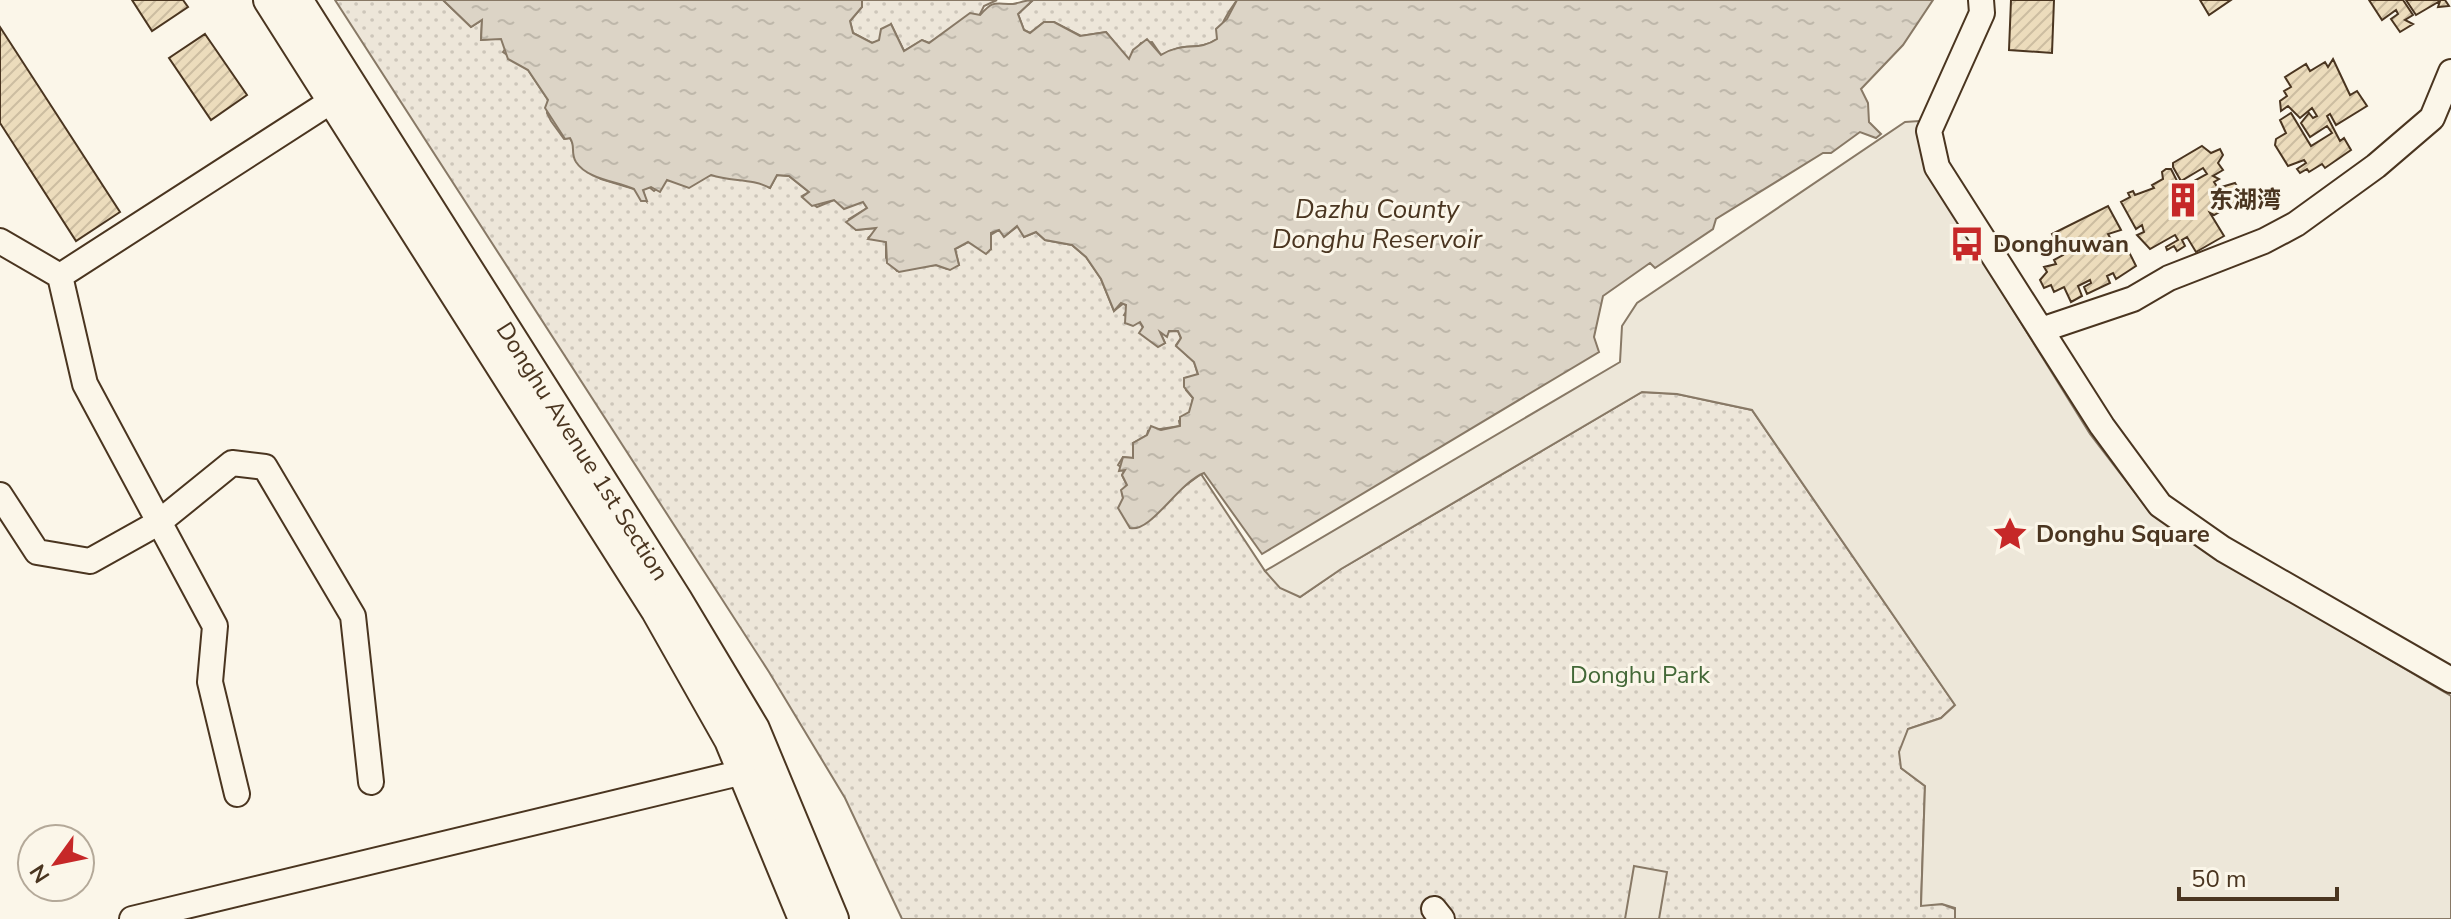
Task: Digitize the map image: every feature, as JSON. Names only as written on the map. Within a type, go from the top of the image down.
[{"type":"main road","name":"Donghu Avenue 1st Section","points":[[269,0],[342,94],[676,599],[754,729],[756,769],[804,919]]},
{"type":"main road","name":"Donghu Avenue 1st Section","points":[[297,0],[342,94]]},
{"type":"main road","name":"Donghu Avenue 1st Section","points":[[756,769],[833,919]]},
{"type":"street","points":[[1981,0],[1982,13],[1929,131],[1937,167],[2102,426],[2160,505],[2223,549],[2451,680]]},
{"type":"street","points":[[2041,330],[2133,299],[2169,278],[2264,241],[2296,224],[2376,166],[2432,118],[2451,72]]},
{"type":"street","points":[[60,276],[342,94]]},
{"type":"street","points":[[0,241],[60,276],[85,384],[215,626],[210,682],[237,794]]},
{"type":"street","points":[[0,495],[37,552],[90,561],[158,523],[232,463],[265,467],[353,616],[371,782]]},
{"type":"street","points":[[132,919],[756,769]]},
{"type":"green space","name":"Donghu Park","points":[[335,0],[443,0],[471,27],[482,20],[481,40],[501,38],[506,48],[503,52],[528,70],[548,100],[547,113],[551,121],[564,139],[570,138],[587,171],[601,179],[634,189],[646,201],[643,190],[649,187],[654,191],[667,180],[685,184],[711,175],[755,180],[770,188],[777,175],[789,176],[809,192],[802,196],[817,207],[834,200],[849,205],[863,201],[867,208],[849,219],[856,230],[878,230],[869,237],[886,242],[886,258],[897,271],[936,265],[947,269],[959,265],[955,249],[968,242],[991,249],[989,236],[999,230],[1005,236],[1018,226],[1024,237],[1036,232],[1045,240],[1072,245],[1086,257],[1101,279],[1114,311],[1124,303],[1128,309],[1124,315],[1140,322],[1147,336],[1158,346],[1165,343],[1160,332],[1178,331],[1181,338],[1176,345],[1194,362],[1198,375],[1185,378],[1186,390],[1193,398],[1190,412],[1179,421],[1180,426],[1148,431],[1147,435],[1133,443],[1133,458],[1123,457],[1118,465],[1125,470],[1122,475],[1127,485],[1122,490],[1123,498],[1152,518],[1174,494],[1201,474],[1265,571],[1300,597],[1341,569],[1642,392],[1677,394],[1752,410],[1955,705],[1941,718],[1908,729],[1901,768],[1925,786],[1921,905],[1942,904],[1955,909],[1955,919],[902,919],[845,798],[769,672]]},
{"type":"green space","points":[[862,0],[997,0],[984,6],[979,16],[968,17],[929,43],[922,40],[904,51],[891,24],[879,41],[872,43],[853,33],[850,21],[862,7]]},
{"type":"green space","points":[[1033,0],[1237,0],[1217,39],[1210,43],[1177,48],[1161,55],[1152,42],[1141,43],[1129,60],[1106,32],[1081,36],[1054,22],[1044,22],[1030,33],[1024,30],[1018,14]]},
{"type":"shaded area","name":"Donghu Square","points":[[1919,121],[1928,173],[2090,434],[2149,511],[2215,557],[2451,696],[2451,919],[1955,919],[1955,908],[1942,904],[1921,906],[1925,786],[1901,768],[1899,752],[1908,729],[1941,718],[1955,705],[1752,410],[1677,394],[1642,392],[1341,569],[1300,597],[1280,588],[1265,571],[1620,362],[1622,326],[1637,303],[1905,122]]},
{"type":"shaded area","points":[[1634,866],[1667,872],[1659,919],[1625,919]]},
{"type":"water","name":"Dazhu County Donghu Reservoir","points":[[443,0],[862,0],[862,7],[850,21],[853,33],[872,43],[879,40],[881,29],[891,24],[904,51],[922,40],[929,43],[970,13],[980,15],[994,4],[1033,0],[1018,14],[1024,30],[1030,33],[1044,22],[1054,22],[1080,36],[1106,32],[1129,59],[1133,50],[1147,39],[1161,55],[1176,48],[1210,43],[1217,39],[1216,29],[1227,19],[1237,0],[1933,0],[1903,45],[1861,89],[1868,103],[1869,122],[1881,134],[1876,138],[1860,132],[1831,153],[1823,153],[1716,219],[1713,229],[1655,268],[1650,263],[1603,296],[1594,337],[1599,352],[1262,554],[1204,473],[1194,478],[1147,523],[1130,528],[1118,508],[1123,498],[1121,490],[1127,485],[1122,475],[1125,470],[1119,471],[1123,457],[1133,458],[1133,443],[1147,435],[1151,426],[1161,430],[1180,426],[1180,417],[1189,412],[1193,398],[1184,387],[1184,378],[1198,374],[1194,362],[1176,346],[1181,338],[1178,331],[1169,331],[1167,337],[1160,332],[1165,343],[1158,347],[1139,333],[1143,327],[1140,322],[1133,326],[1125,323],[1126,305],[1121,303],[1114,311],[1101,279],[1086,257],[1072,245],[1045,240],[1036,232],[1024,237],[1017,226],[1004,237],[999,230],[991,233],[991,249],[986,254],[968,242],[955,249],[959,265],[950,270],[936,265],[899,272],[887,263],[886,242],[868,239],[876,228],[856,230],[846,222],[867,208],[863,202],[844,209],[834,200],[812,206],[802,197],[809,192],[789,176],[777,175],[770,188],[711,175],[689,188],[667,180],[660,192],[651,187],[643,190],[647,201],[641,201],[634,189],[594,176],[581,168],[574,158],[572,141],[565,139],[545,108],[548,100],[528,70],[508,59],[501,39],[481,40],[482,20],[471,27]]},
{"type":"building","points":[[132,0],[183,0],[188,7],[152,31]]},
{"type":"building","points":[[2011,0],[2054,0],[2052,53],[2009,50]]},
{"type":"building","points":[[2200,0],[2231,0],[2209,15]]},
{"type":"building","points":[[2369,0],[2403,0],[2413,15],[2405,20],[2413,24],[2400,32],[2391,19],[2398,14],[2396,10],[2382,20]]},
{"type":"building","points":[[2406,0],[2445,0],[2449,6],[2438,7],[2440,1],[2416,15]]},
{"type":"building","points":[[0,27],[120,212],[76,241],[0,123]]},
{"type":"building","points":[[205,34],[247,95],[211,120],[169,58]]},
{"type":"building","name":"东湖湾","points":[[2333,59],[2350,95],[2357,91],[2367,106],[2336,125],[2330,114],[2327,116],[2340,141],[2344,138],[2351,150],[2325,168],[2322,164],[2309,172],[2307,169],[2300,173],[2297,169],[2306,163],[2304,160],[2288,166],[2275,145],[2276,139],[2286,133],[2280,120],[2291,113],[2311,146],[2332,133],[2327,126],[2310,137],[2301,123],[2309,113],[2313,118],[2317,116],[2312,108],[2300,118],[2288,106],[2281,111],[2280,101],[2287,96],[2284,91],[2291,87],[2285,77],[2306,64],[2310,71],[2325,62],[2328,67]]},
{"type":"building","name":"东湖湾","points":[[2202,146],[2211,153],[2220,149],[2223,155],[2218,163],[2223,170],[2213,176],[2219,179],[2214,182],[2218,188],[2235,183],[2244,198],[2214,215],[2210,213],[2224,236],[2196,252],[2187,237],[2182,240],[2185,246],[2177,251],[2174,246],[2167,250],[2166,247],[2178,240],[2175,235],[2150,249],[2137,235],[2144,232],[2142,225],[2136,229],[2121,202],[2130,197],[2128,193],[2133,191],[2135,195],[2154,188],[2152,185],[2163,179],[2162,172],[2166,169],[2171,169],[2178,183],[2187,185],[2207,174],[2203,168],[2181,181],[2173,167],[2173,163]]},
{"type":"building","points":[[2108,206],[2121,230],[2108,234],[2112,241],[2124,242],[2136,266],[2116,279],[2113,273],[2107,276],[2110,283],[2087,294],[2084,287],[2091,283],[2090,280],[2078,286],[2082,296],[2071,302],[2064,287],[2054,292],[2051,285],[2044,288],[2040,280],[2047,272],[2044,267],[2056,264],[2054,260],[2063,255],[2052,234]]},
{"type":"place","name":"东湖湾","points":[[2183,200]]},
{"type":"place","name":"Donghuwan","points":[[1967,244]]},
{"type":"place","name":"Donghu Square","points":[[2010,534]]}]
